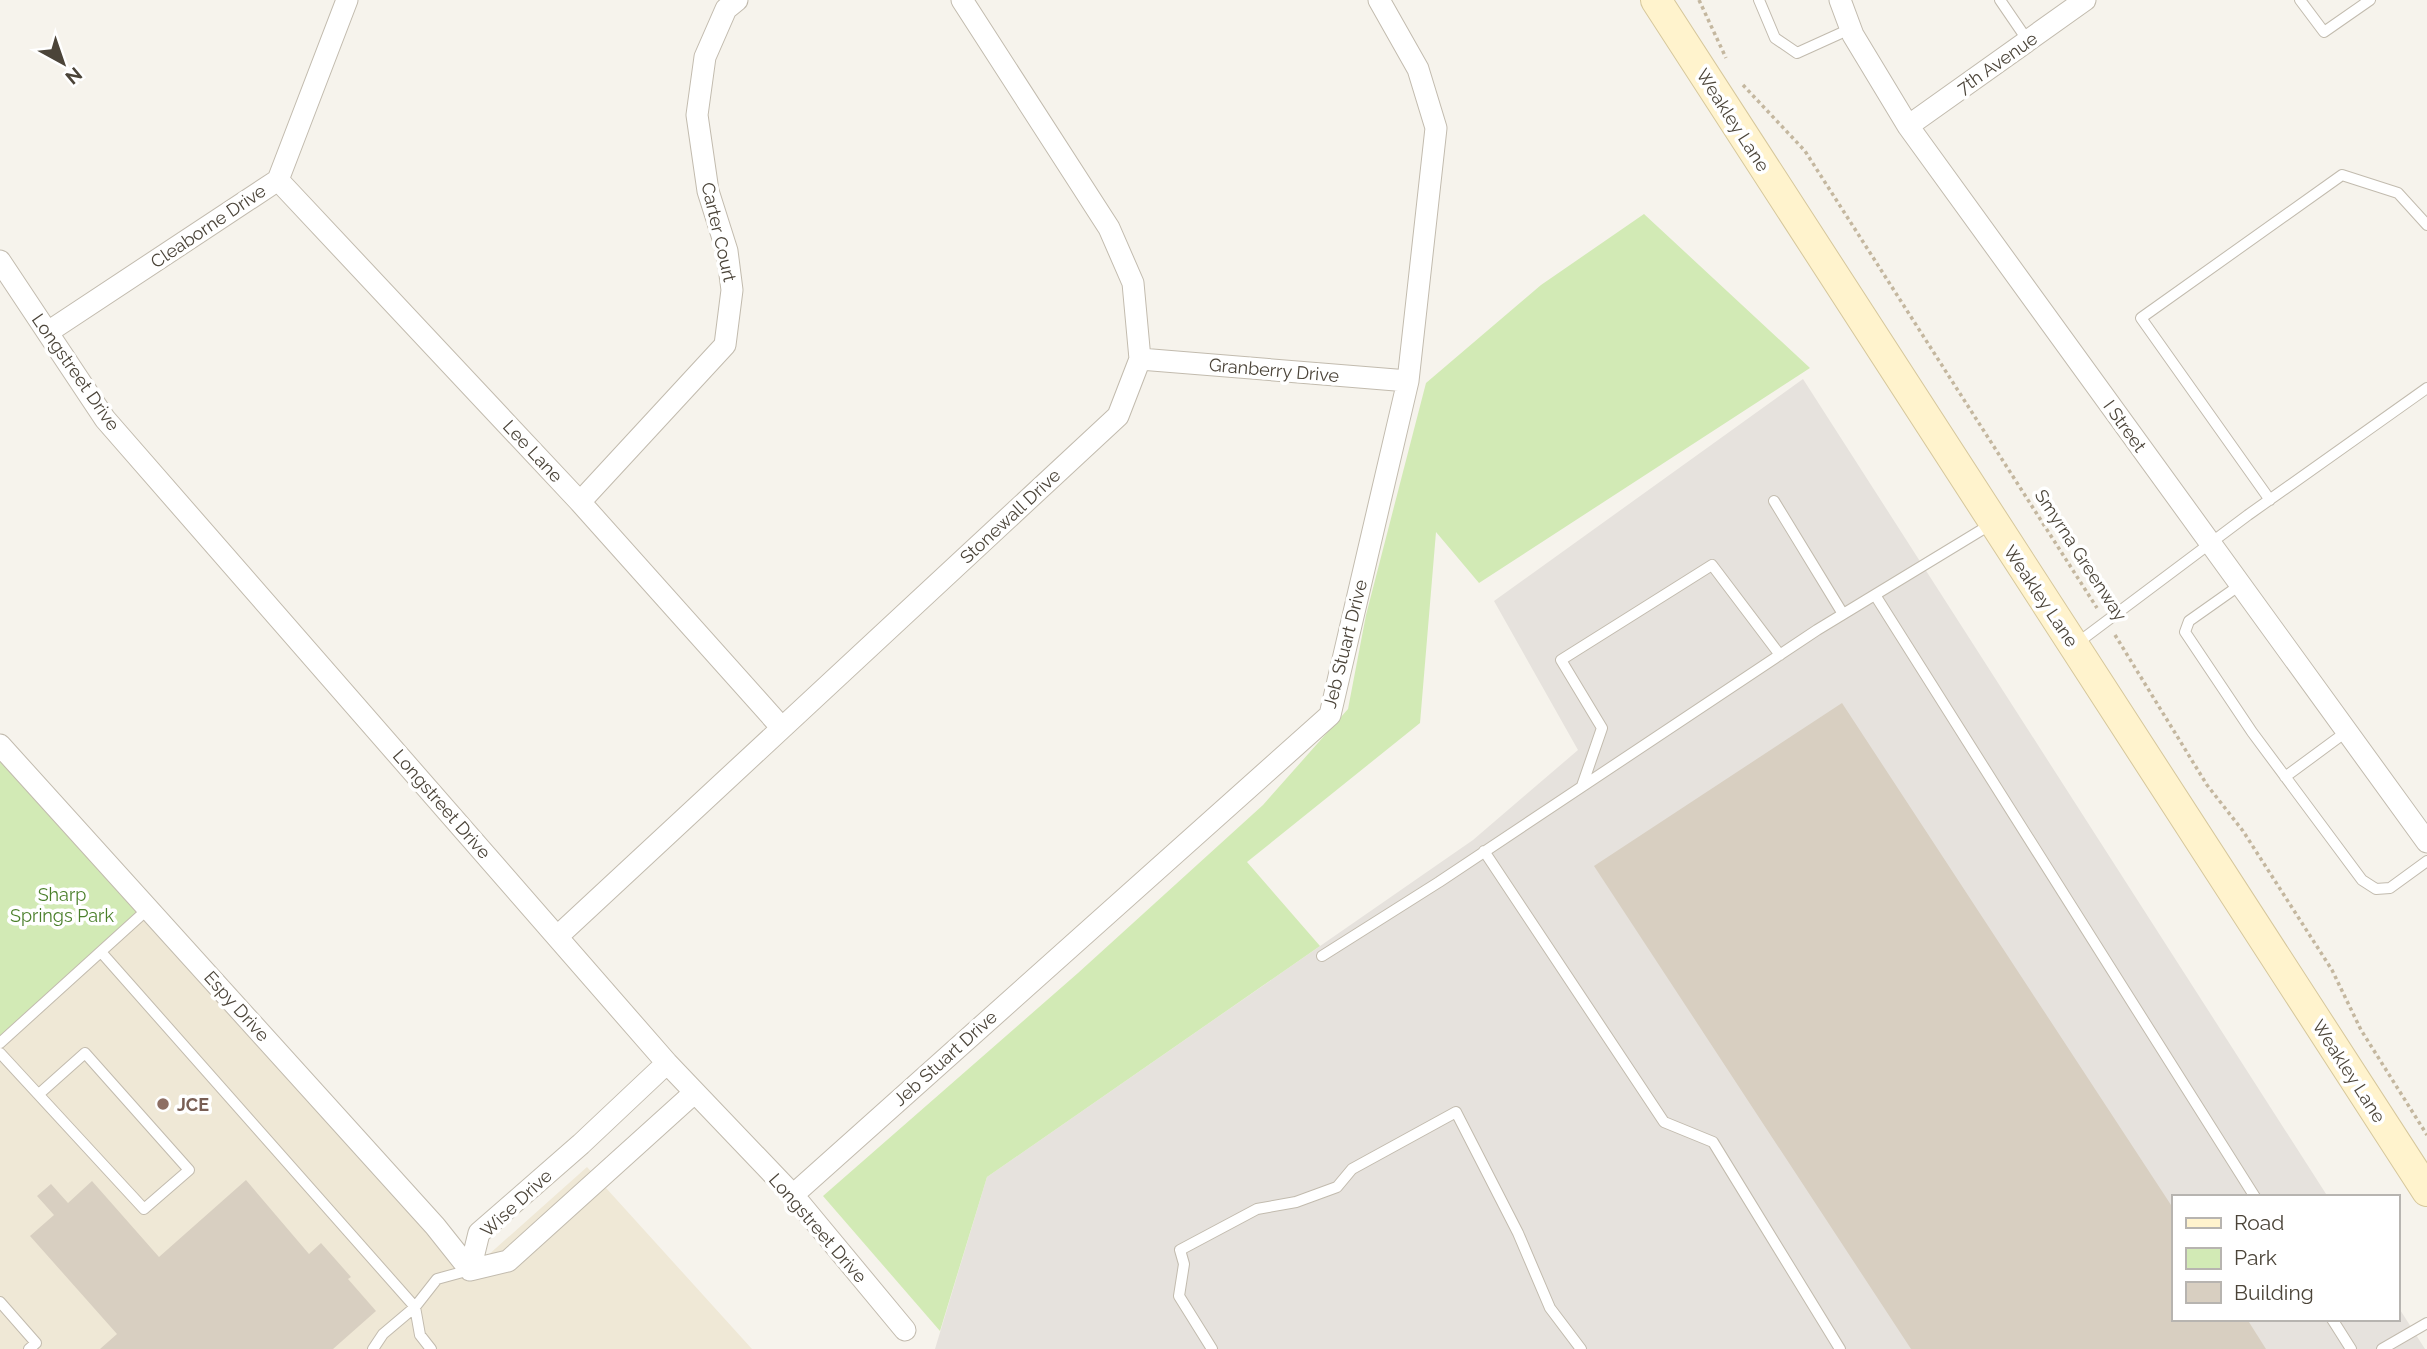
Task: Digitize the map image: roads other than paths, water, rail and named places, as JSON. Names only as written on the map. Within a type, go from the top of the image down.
[{"type":"main road","name":"Weakley Lane","points":[[1656,0],[2427,1191]]},
{"type":"street","name":"Cleaborne Drive","points":[[48,332],[278,180],[347,0]]},
{"type":"street","name":"Carter Court","points":[[580,502],[725,345],[732,290],[727,251],[708,191],[697,115],[705,57],[726,9],[737,0]]},
{"type":"street","name":"Stonewall Drive","points":[[558,936],[1118,416],[1140,359],[1133,284],[1109,228],[962,0]]},
{"type":"street","name":"Jeb Stuart Drive","points":[[793,1195],[1330,715],[1408,381],[1436,128],[1418,69],[1379,0]]},
{"type":"street","name":"I Street","points":[[1840,0],[1850,29],[1908,125],[2427,842]]},
{"type":"street","name":"7th Avenue","points":[[1908,125],[2085,0]]},
{"type":"street","name":"Lee Lane","points":[[278,180],[580,502],[782,728]]},
{"type":"street","name":"Longstreet Drive","points":[[0,261],[106,419],[667,1063],[793,1195],[905,1330]]},
{"type":"street","name":"Granberry Drive","points":[[1140,359],[1408,381]]},
{"type":"street","name":"Espy Drive","points":[[4,756],[149,908],[435,1226],[470,1270]]},
{"type":"street","name":"Wise Drive","points":[[667,1063],[478,1233],[470,1270],[508,1261],[694,1093]]},
{"type":"lane","points":[[1759,0],[1775,38],[1797,53],[1850,29]]},
{"type":"lane","points":[[2000,0],[2028,41]]},
{"type":"lane","points":[[2300,0],[2324,32],[2370,0]]},
{"type":"lane","points":[[2270,500],[2141,318],[2342,175],[2398,193],[2427,225]]},
{"type":"lane","points":[[2074,645],[2427,388]]},
{"type":"lane","points":[[1774,501],[1843,614]]},
{"type":"lane","points":[[1322,956],[1439,882],[1843,614],[1993,523]]},
{"type":"lane","points":[[1582,786],[1602,729],[1561,660],[1712,565],[1780,655]]},
{"type":"lane","points":[[2240,585],[2189,621],[2185,632],[2252,732],[2362,880],[2376,889],[2390,888],[2427,861]]},
{"type":"lane","points":[[1875,595],[2254,1195]]},
{"type":"lane","points":[[2286,776],[2346,732]]},
{"type":"lane","points":[[1484,851],[1664,1122],[1713,1142],[1840,1349]]},
{"type":"lane","points":[[0,1043],[149,908]]},
{"type":"lane","points":[[101,952],[415,1307],[421,1335],[431,1349]]},
{"type":"lane","points":[[0,1053],[144,1209],[189,1170],[85,1053],[38,1094]]},
{"type":"lane","points":[[1212,1349],[1179,1296],[1184,1264],[1180,1250],[1257,1209],[1296,1202],[1337,1187],[1352,1170],[1456,1112],[1518,1233],[1550,1308],[1581,1349]]},
{"type":"lane","points":[[373,1349],[383,1334],[415,1307],[437,1279],[470,1270]]},
{"type":"lane","points":[[0,1302],[36,1343],[29,1349]]},
{"type":"lane","points":[[2333,1321],[2351,1349]]},
{"type":"lane","points":[[2382,1349],[2427,1323]]},
{"type":"place","name":"JCE","points":[[163,1104]]},
{"type":"park label","name":"Sharp Springs Park","points":[[62,904]]}]
